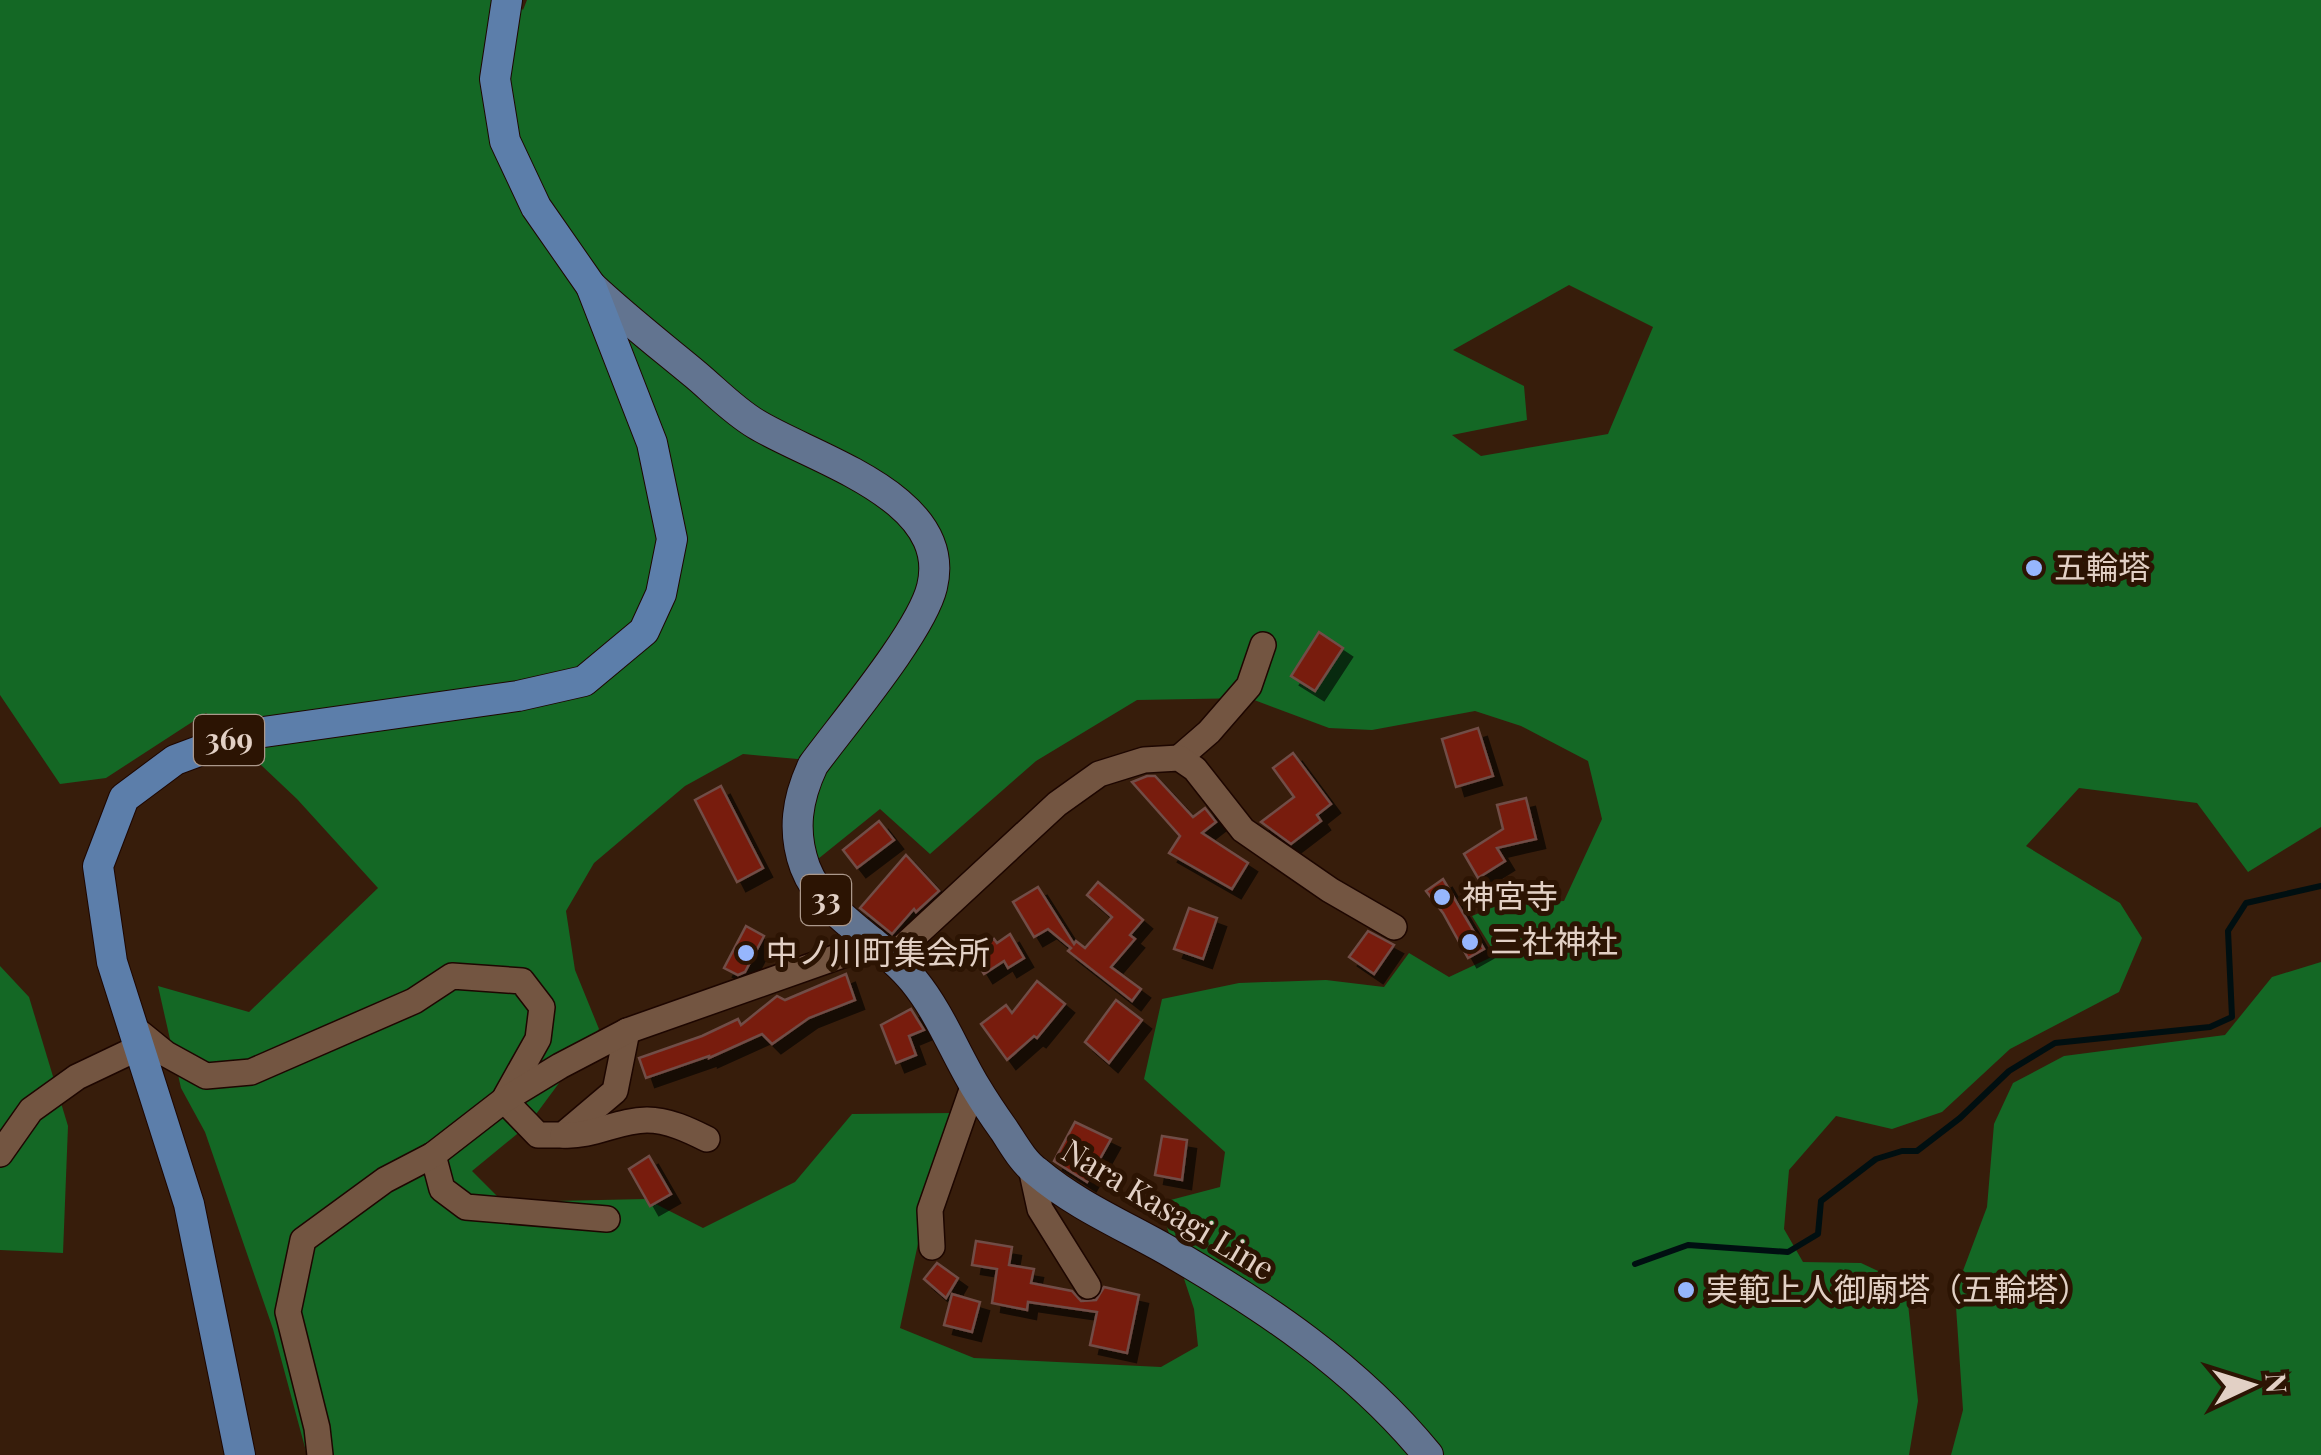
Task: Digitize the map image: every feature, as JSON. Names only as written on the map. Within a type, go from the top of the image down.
[{"type":"highway","name":"369","points":[[240,1455],[189,1204],[112,962],[98,866],[124,798],[176,760],[242,735],[518,696],[584,680],[644,631],[661,594],[672,539],[652,443],[591,286],[536,207],[504,141],[495,79],[507,0]]},
{"type":"main road","name":"Nara Kasagi Line","points":[[591,286],[754,423],[889,494],[927,536],[934,552],[932,588],[914,624],[813,765],[802,788],[796,815],[805,866],[815,887],[832,908],[883,948],[928,1000],[974,1084],[1031,1168],[1060,1191],[1250,1298],[1349,1372],[1400,1420],[1428,1455]]},
{"type":"street","points":[[1179,758],[1209,732],[1250,686],[1263,645]]},
{"type":"street","points":[[320,1455],[288,1312],[303,1240],[385,1180],[434,1155],[504,1100],[627,1031],[854,950],[883,948],[1098,774],[1144,760],[1179,758],[1195,768],[1244,830],[1330,890],[1394,927]]},
{"type":"street","points":[[0,1154],[31,1110],[136,1038],[206,1076],[251,1072],[414,1000],[452,976],[522,981],[542,1007],[538,1038],[504,1100]]},
{"type":"street","points":[[563,1135],[614,1090],[627,1031]]},
{"type":"street","points":[[932,1248],[930,1210],[974,1084]]},
{"type":"street","points":[[504,1100],[538,1135],[583,1136],[646,1120],[682,1126],[707,1138]]},
{"type":"street","points":[[434,1155],[442,1189],[466,1207],[606,1220]]},
{"type":"street","points":[[1031,1168],[1040,1208],[1088,1286]]},
{"type":"green space","points":[[0,0],[513,0],[523,10],[527,0],[2321,0],[2321,827],[2248,872],[2197,803],[2079,788],[2026,846],[2120,903],[2142,938],[2119,992],[2010,1049],[1942,1112],[1892,1129],[1836,1116],[1789,1170],[1784,1229],[1803,1262],[1861,1263],[1906,1284],[1918,1401],[1909,1455],[307,1455],[273,1329],[205,1132],[181,1088],[158,986],[249,1012],[378,888],[297,799],[206,713],[106,778],[60,784],[0,695]],"holes":[[[1569,285],[1653,327],[1608,434],[1481,456],[1452,435],[1527,420],[1524,386],[1453,350]],[[1249,698],[1329,728],[1372,730],[1475,711],[1521,726],[1588,761],[1602,819],[1564,901],[1501,904],[1472,916],[1496,955],[1449,977],[1409,953],[1384,987],[1326,980],[1239,983],[1162,999],[1144,1079],[1225,1152],[1220,1187],[1159,1203],[1194,1309],[1198,1346],[1161,1367],[974,1358],[900,1328],[919,1239],[954,1157],[953,1113],[852,1114],[795,1182],[703,1228],[646,1199],[503,1202],[472,1171],[528,1125],[599,1029],[575,970],[566,911],[594,863],[685,786],[743,754],[830,762],[808,817],[818,859],[880,809],[930,854],[1036,761],[1137,700]]]},
{"type":"green space","points":[[2321,962],[2321,1455],[1951,1455],[1963,1410],[1955,1292],[1987,1207],[1994,1124],[2013,1083],[2064,1056],[2225,1035],[2272,977]]},
{"type":"green space","points":[[0,966],[29,997],[68,1126],[63,1253],[0,1250]]},
{"type":"building","points":[[1319,632],[1343,648],[1315,691],[1291,676]]},
{"type":"building","points":[[1478,728],[1493,776],[1456,787],[1442,739]]},
{"type":"building","points":[[1293,753],[1331,804],[1317,815],[1321,821],[1291,844],[1261,822],[1294,797],[1273,768]]},
{"type":"building","points":[[1155,776],[1193,817],[1205,808],[1216,822],[1202,833],[1248,863],[1232,889],[1169,853],[1180,836],[1132,782]]},
{"type":"building","points":[[721,786],[763,868],[737,882],[695,800]]},
{"type":"building","points":[[1526,798],[1536,839],[1497,848],[1505,861],[1478,878],[1464,854],[1503,829],[1497,805]]},
{"type":"building","points":[[879,821],[894,840],[857,868],[843,850]]},
{"type":"building","points":[[906,855],[939,891],[916,912],[914,909],[892,934],[860,908]]},
{"type":"building","points":[[1443,879],[1484,949],[1468,958],[1426,891]]},
{"type":"building","points":[[1098,882],[1143,920],[1130,935],[1135,939],[1111,967],[1141,989],[1132,1001],[1068,951],[1071,948],[1048,929],[1034,937],[1013,902],[1038,887],[1074,944],[1076,941],[1085,948],[1112,917],[1087,895]]},
{"type":"building","points":[[1189,908],[1217,918],[1203,959],[1174,949]]},
{"type":"building","name":"中ノ川町集会所","points":[[746,926],[764,936],[745,972],[738,975],[724,968]]},
{"type":"building","points":[[1368,931],[1394,945],[1374,974],[1349,957]]},
{"type":"building","points":[[1010,934],[1024,958],[1008,968],[1004,961],[984,974],[971,953]]},
{"type":"building","points":[[846,974],[855,1000],[809,1018],[772,1044],[762,1034],[709,1058],[646,1078],[639,1058],[738,1019],[741,1025],[777,996],[785,1000]]},
{"type":"building","points":[[1037,981],[1065,1004],[1037,1038],[1034,1036],[1007,1060],[981,1024],[1006,1005],[1012,1013]]},
{"type":"building","points":[[1116,1000],[1142,1020],[1109,1063],[1085,1042]]},
{"type":"building","points":[[911,1009],[924,1030],[909,1036],[916,1055],[896,1063],[881,1025]]},
{"type":"building","points":[[1075,1122],[1111,1139],[1087,1182],[1054,1161]]},
{"type":"building","points":[[1162,1136],[1187,1140],[1182,1180],[1155,1175]]},
{"type":"building","points":[[649,1156],[671,1194],[650,1206],[629,1169]]},
{"type":"building","points":[[976,1241],[1012,1247],[1009,1265],[1034,1269],[1031,1283],[1072,1291],[1081,1301],[1096,1300],[1104,1287],[1139,1295],[1127,1353],[1090,1345],[1097,1312],[1028,1302],[1027,1310],[992,1303],[997,1269],[972,1265]]},
{"type":"building","points":[[937,1263],[958,1278],[946,1298],[924,1279]]},
{"type":"building","points":[[952,1294],[980,1302],[972,1332],[944,1325]]},
{"type":"waterway","points":[[1635,1264],[1688,1245],[1788,1252],[1818,1234],[1821,1201],[1876,1159],[1917,1151],[1960,1118],[2009,1071],[2055,1043],[2210,1027],[2232,1017],[2228,931],[2246,903],[2321,886]]},
{"type":"place","name":"五輪塔","points":[[2034,568]]},
{"type":"place","name":"神宮寺","points":[[1442,897]]},
{"type":"place","name":"三社神社","points":[[1470,942]]},
{"type":"place","name":"中ノ川町集会所","points":[[746,953]]},
{"type":"place","name":"実範上人御廟塔（五輪塔）","points":[[1686,1290]]}]
